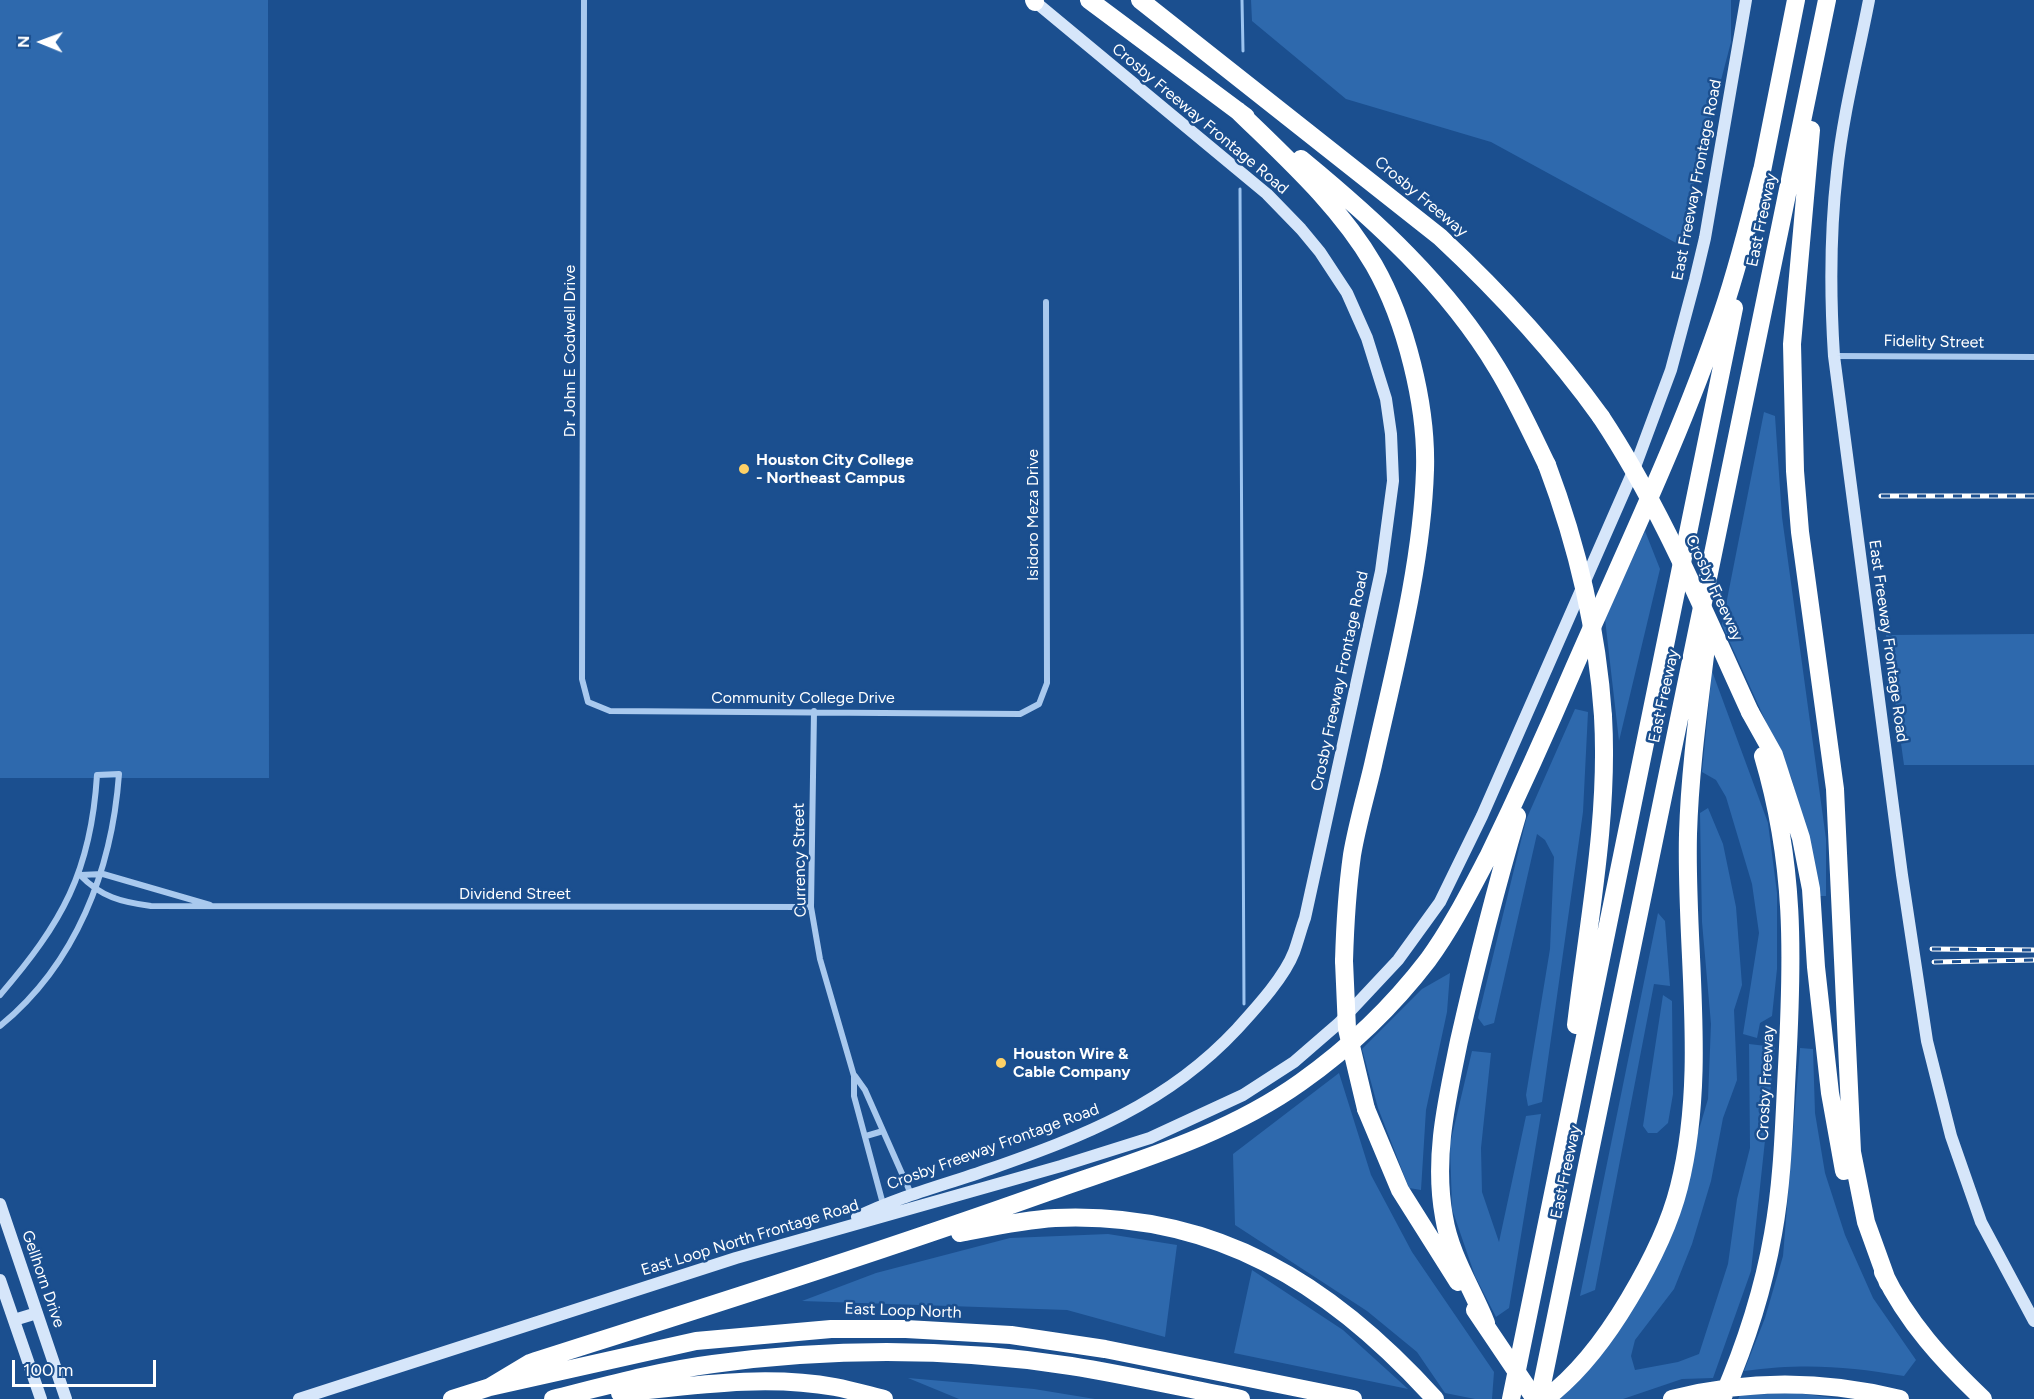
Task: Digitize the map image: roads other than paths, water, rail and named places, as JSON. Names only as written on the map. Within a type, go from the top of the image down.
[{"type":"highway","points":[[1089,0],[1237,110],[1375,220],[1431,280],[1496,366],[1547,465],[1579,560],[1591,613],[1599,663],[1603,716],[1604,776],[1600,833],[1562,1149]]},
{"type":"highway","name":"Crosby Freeway","points":[[1140,0],[1440,237],[1484,278],[1545,344],[1601,417],[1628,457],[1667,532],[1769,757],[1785,846],[1790,891],[1792,954],[1780,1181],[1773,1234],[1752,1321],[1722,1399]]},
{"type":"highway","name":"East Freeway","points":[[1512,1396],[1796,0]]},
{"type":"highway","name":"East Freeway","points":[[1540,1399],[1827,0]]},
{"type":"highway","points":[[1820,37],[1792,344],[1795,471],[1800,532],[1836,789],[1852,1152],[1866,1222],[1888,1283]]},
{"type":"highway","points":[[1237,110],[1302,174],[1353,233],[1375,267],[1406,342],[1424,435],[1425,470],[1416,556],[1394,669],[1352,853],[1344,961],[1347,1029],[1366,1109],[1400,1190],[1478,1309]]},
{"type":"highway","points":[[490,1387],[530,1364],[911,1241],[1114,1168],[1152,1158],[1239,1119],[1299,1084],[1366,1030],[1428,959],[1460,910],[1534,760],[1699,375],[1721,317],[1742,249],[1762,170]]},
{"type":"highway","points":[[1534,760],[1472,982],[1444,1115],[1439,1181],[1444,1219],[1461,1270],[1478,1309],[1487,1326],[1540,1399],[1601,1342],[1649,1264],[1679,1188],[1693,1108],[1688,823],[1695,735],[1720,519]]},
{"type":"highway","points":[[1769,757],[1801,838],[1811,890],[1816,967],[1830,1093],[1838,1143],[1854,1208],[1888,1283],[1919,1331],[1952,1370],[1983,1399]]},
{"type":"highway","points":[[911,1241],[1054,1218],[1111,1218],[1181,1230],[1220,1242],[1274,1266],[1313,1289],[1351,1317],[1388,1350],[1435,1399]]},
{"type":"highway","name":"East Loop North","points":[[452,1399],[490,1387],[696,1341],[831,1329],[906,1329],[1011,1335],[1105,1349],[1353,1399]]},
{"type":"highway","points":[[553,1399],[709,1364],[787,1355],[885,1352],[1041,1362],[1241,1399]]},
{"type":"highway","points":[[558,1399],[717,1383],[833,1387],[884,1399]]},
{"type":"highway","points":[[1672,1399],[1716,1389],[1776,1384],[1826,1385],[1900,1399]]},
{"type":"main road","name":"East Freeway Frontage Road","points":[[1244,1095],[1310,1049],[1366,997],[1385,975],[1440,902],[1482,816],[1635,467],[1671,370],[1705,238],[1746,0]]},
{"type":"main road","name":"East Freeway Frontage Road","points":[[1869,0],[1844,122],[1837,171],[1832,225],[1830,297],[1834,356],[1902,875],[1927,1041],[1963,1172],[1981,1222],[2034,1321]]},
{"type":"main road","name":"Crosby Freeway Frontage Road","points":[[826,1232],[883,1204],[990,1169],[1085,1133],[1138,1108],[1178,1082],[1217,1050],[1258,1006],[1293,955],[1305,918],[1381,571],[1393,481],[1391,434],[1386,399],[1378,372],[1367,338],[1347,293],[1320,252],[1267,194],[1034,1]]},
{"type":"main road","name":"East Loop North Frontage Road","points":[[299,1399],[736,1258],[1112,1151],[1188,1122],[1244,1095]]},
{"type":"main road","name":"Gellhorn Drive","points":[[0,1204],[66,1399]]},
{"type":"main road","points":[[0,1280],[40,1399]]},
{"type":"main road","points":[[14,1320],[37,1313]]},
{"type":"street","name":"Dr John E Codwell Drive","points":[[584,0],[582,680],[588,702]]},
{"type":"street","name":"Isidoro Meza Drive","points":[[1020,714],[1039,704],[1047,683],[1046,302]]},
{"type":"street","name":"Fidelity Street","points":[[1834,356],[2034,357]]},
{"type":"street","name":"Community College Drive","points":[[588,702],[610,711],[1020,714]]},
{"type":"street","name":"Currency Street","points":[[814,711],[811,908],[820,959],[854,1076],[854,1096],[883,1204]]},
{"type":"street","points":[[0,994],[28,963],[51,929],[80,875],[95,810],[97,775],[119,774],[115,816],[103,874],[95,891],[65,951],[39,987],[0,1026]]},
{"type":"street","name":"Dividend Street","points":[[80,875],[103,874],[219,908]]},
{"type":"street","name":"Dividend Street","points":[[80,875],[95,891],[127,902],[151,906],[811,908]]},
{"type":"street","name":"Currency Street","points":[[854,1076],[866,1090],[911,1194]]},
{"type":"street","points":[[866,1136],[883,1131]]},
{"type":"waterway","points":[[1242,0],[1243,51]]},
{"type":"waterway","points":[[1240,189],[1244,1004]]},
{"type":"railway","points":[[1881,496],[2034,496]]},
{"type":"railway","points":[[1932,949],[2034,950]]},
{"type":"railway","points":[[1934,962],[2034,960]]},
{"type":"place","name":"Houston City College - Northeast Campus","points":[[744,469]]},
{"type":"place","name":"Houston Wire & Cable Company","points":[[1001,1063]]}]
